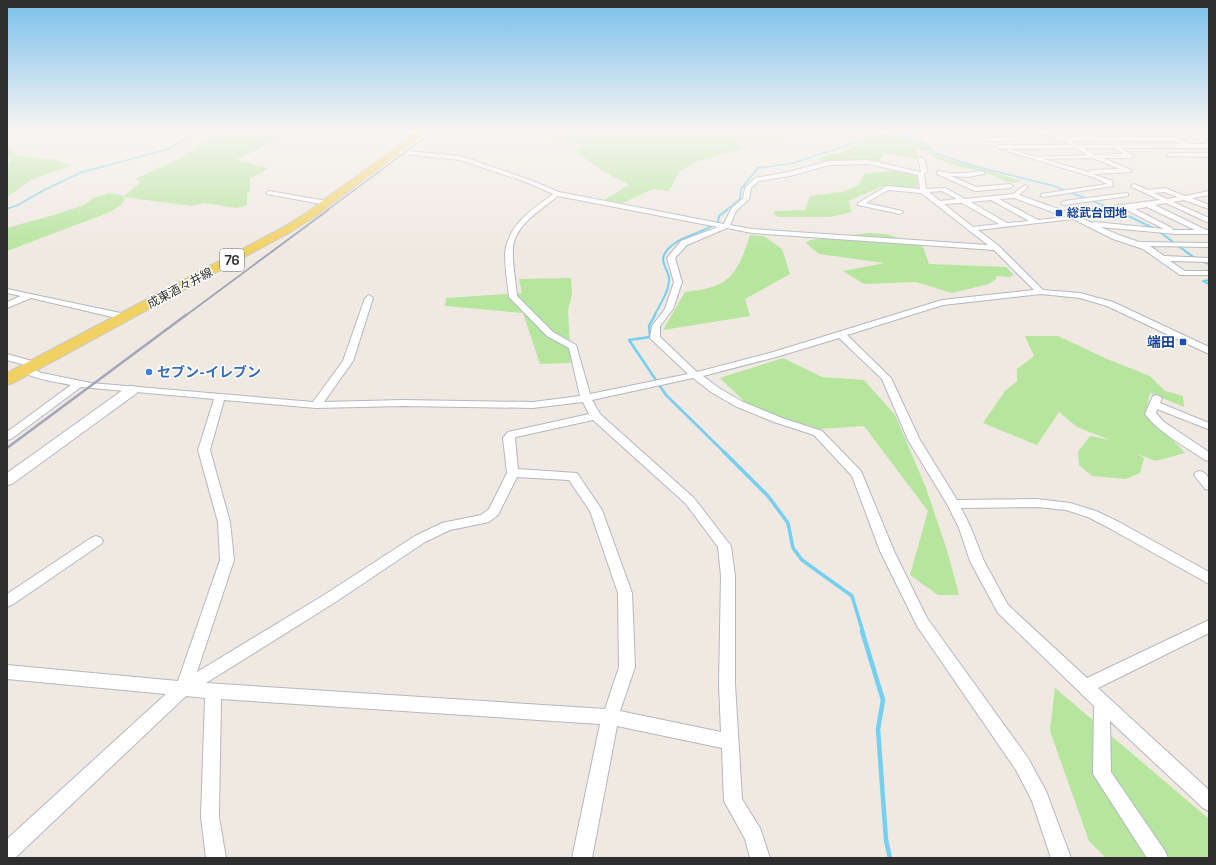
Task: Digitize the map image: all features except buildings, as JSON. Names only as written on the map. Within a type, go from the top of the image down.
[{"type":"main road","name":"成東酒々井線","points":[[7,380],[268,241],[305,219],[371,170]]},
{"type":"street","points":[[497,170],[528,181],[557,194],[591,199],[726,226],[785,234],[844,236],[996,248]]},
{"type":"street","points":[[802,170],[790,174],[757,179],[748,188],[746,199],[732,211],[726,226],[684,243],[671,258],[678,282],[669,309],[656,326],[655,338],[715,390],[739,404],[818,434],[856,474],[886,551],[922,622],[1022,764],[1040,796],[1061,858]]},
{"type":"street","points":[[914,170],[968,175],[982,173]]},
{"type":"street","points":[[1043,195],[1111,185],[1110,182],[1073,170]]},
{"type":"street","points":[[1099,170],[1103,172]]},
{"type":"street","points":[[1082,173],[1129,171],[1127,170]]},
{"type":"street","points":[[923,172],[923,191]]},
{"type":"street","points":[[939,173],[975,190],[1010,186]]},
{"type":"street","points":[[968,175],[996,187]]},
{"type":"street","points":[[1107,186],[1126,195]]},
{"type":"street","points":[[1015,196],[1025,187]]},
{"type":"street","points":[[900,212],[860,204],[888,188],[923,191],[943,189],[1006,225]]},
{"type":"street","points":[[1037,189],[1043,195],[1086,213]]},
{"type":"street","points":[[1134,189],[1146,192],[1209,221]]},
{"type":"street","points":[[1146,192],[1165,190],[1209,208]]},
{"type":"street","points":[[923,191],[996,248],[1041,292]]},
{"type":"street","points":[[269,193],[327,203]]},
{"type":"street","points":[[1066,214],[1129,208],[1209,193]]},
{"type":"street","points":[[557,194],[526,218],[516,229],[509,248],[514,297],[550,334],[573,347],[586,398],[595,416],[690,501],[724,546],[728,576],[727,684],[733,801],[753,836],[760,858]]},
{"type":"street","points":[[1064,203],[1126,195]]},
{"type":"street","points":[[1126,195],[1126,200],[1141,206]]},
{"type":"street","points":[[939,203],[1015,196],[1066,214],[1116,237],[1146,247],[1183,272],[1209,273]]},
{"type":"street","points":[[993,199],[1035,221]]},
{"type":"street","points":[[1149,205],[1207,232]]},
{"type":"street","points":[[1129,208],[1176,232],[1190,245]]},
{"type":"street","points":[[877,216],[886,210]]},
{"type":"street","points":[[1103,211],[1139,228],[1155,244]]},
{"type":"street","points":[[972,229],[1035,221],[1076,218]]},
{"type":"street","points":[[1086,223],[1176,232],[1207,232]]},
{"type":"street","points":[[1136,244],[1209,245]]},
{"type":"street","points":[[1164,258],[1209,260]]},
{"type":"street","points":[[7,291],[125,317]]},
{"type":"street","points":[[7,357],[31,367],[39,375],[80,384],[132,390],[316,405],[403,403],[533,405],[586,398],[696,375],[773,355],[942,303],[1041,292],[1080,296],[1110,304],[1209,351]]},
{"type":"street","points":[[7,305],[30,295]]},
{"type":"street","points":[[316,405],[348,361],[369,298]]},
{"type":"street","points":[[841,335],[886,378],[914,440],[953,504],[965,528],[977,561],[990,588],[1003,609],[1209,802]]},
{"type":"street","points":[[7,437],[80,384]]},
{"type":"street","points":[[7,480],[132,390]]},
{"type":"street","points":[[183,688],[227,560],[224,522],[204,450],[220,397]]},
{"type":"street","points":[[1208,426],[1156,401],[1150,414],[1160,424],[1209,457]]},
{"type":"street","points":[[7,852],[183,688],[329,599],[420,539],[447,526],[485,519],[494,512],[513,473],[509,438],[512,434],[595,416]]},
{"type":"street","points":[[513,473],[573,476],[596,510],[625,593],[627,667],[610,717],[582,858]]},
{"type":"street","points":[[1200,475],[1209,486]]},
{"type":"street","points":[[953,504],[1037,504],[1066,506],[1092,514],[1114,525],[1209,579]]},
{"type":"street","points":[[7,601],[96,541]]},
{"type":"street","points":[[1085,687],[1209,626]]},
{"type":"street","points":[[7,672],[213,691],[610,717],[730,742]]},
{"type":"street","points":[[213,691],[210,817],[216,858]]},
{"type":"street","points":[[1102,703],[1102,774],[1158,858]]},
{"type":"green space","points":[[7,170],[57,170],[31,180],[7,197]]},
{"type":"green space","points":[[154,170],[266,170],[250,179],[250,192],[247,193],[247,205],[237,208],[204,203],[192,206],[123,197],[141,182],[135,179]]},
{"type":"green space","points":[[681,170],[669,191],[654,189],[623,203],[604,200],[629,185],[603,171]]},
{"type":"green space","points":[[898,170],[918,175],[917,187],[883,186],[848,201],[852,212],[830,217],[778,217],[774,214],[775,211],[805,210],[810,196],[843,192],[858,185],[864,174]]},
{"type":"green space","points":[[976,170],[986,170],[1022,181],[1007,182],[987,173]]},
{"type":"green space","points":[[109,193],[121,195],[125,199],[121,205],[110,212],[7,251],[7,228],[84,205],[93,198]]},
{"type":"green space","points":[[868,233],[887,234],[923,247],[929,264],[1006,267],[1014,275],[1009,277],[996,276],[996,279],[989,284],[952,293],[916,282],[864,284],[843,271],[885,263],[819,254],[806,243],[810,240]]},
{"type":"green space","points":[[750,235],[764,236],[782,249],[790,274],[745,299],[750,316],[663,330],[685,292],[712,287],[729,277],[741,261]]},
{"type":"green space","points":[[571,278],[572,294],[568,310],[571,363],[540,364],[523,313],[445,306],[446,298],[522,293],[519,279]]},
{"type":"green space","points":[[1025,336],[1058,336],[1107,359],[1150,376],[1165,391],[1183,396],[1184,407],[1150,393],[1146,411],[1185,453],[1156,461],[1138,454],[1144,458],[1140,473],[1126,479],[1092,476],[1079,465],[1078,452],[1090,436],[1110,440],[1077,427],[1059,412],[1037,445],[983,423],[1005,391],[1017,381],[1017,369],[1034,356]]},
{"type":"green space","points":[[783,358],[822,377],[864,380],[895,415],[926,488],[947,550],[959,595],[938,595],[910,575],[928,511],[864,426],[819,429],[751,408],[720,378]]},
{"type":"green space","points":[[1055,688],[1209,819],[1209,858],[1106,858],[1089,841],[1050,731]]},
{"type":"waterway","points":[[7,209],[18,205],[44,190],[88,170]]},
{"type":"waterway","points":[[725,211],[740,199],[741,189],[756,170]]},
{"type":"waterway","points":[[991,170],[1054,186],[1118,211]]},
{"type":"waterway","points":[[654,316],[664,298],[669,284],[669,276],[663,260],[665,253],[670,247],[683,238],[705,230],[718,222],[719,216],[727,210]]},
{"type":"waterway","points":[[1116,210],[1157,230],[1196,259],[1209,264]]},
{"type":"waterway","points":[[1209,280],[1203,281],[1209,284]]},
{"type":"waterway","points":[[655,315],[649,326],[650,337],[629,340],[666,395],[725,453]]},
{"type":"waterway","points":[[725,453],[768,496],[788,523],[793,548],[802,560],[852,596],[863,632]]},
{"type":"waterway","points":[[862,631],[883,700],[878,729],[886,840],[890,858]]},
{"type":"railway","points":[[326,211],[381,170]]},
{"type":"railway","points":[[185,316],[328,210]]},
{"type":"railway","points":[[7,448],[186,315]]},
{"type":"place","name":"総武台団地","points":[[1059,213]]},
{"type":"place","name":"端田","points":[[1183,342]]},
{"type":"place","name":"セブン-イレブン","points":[[149,372]]}]
